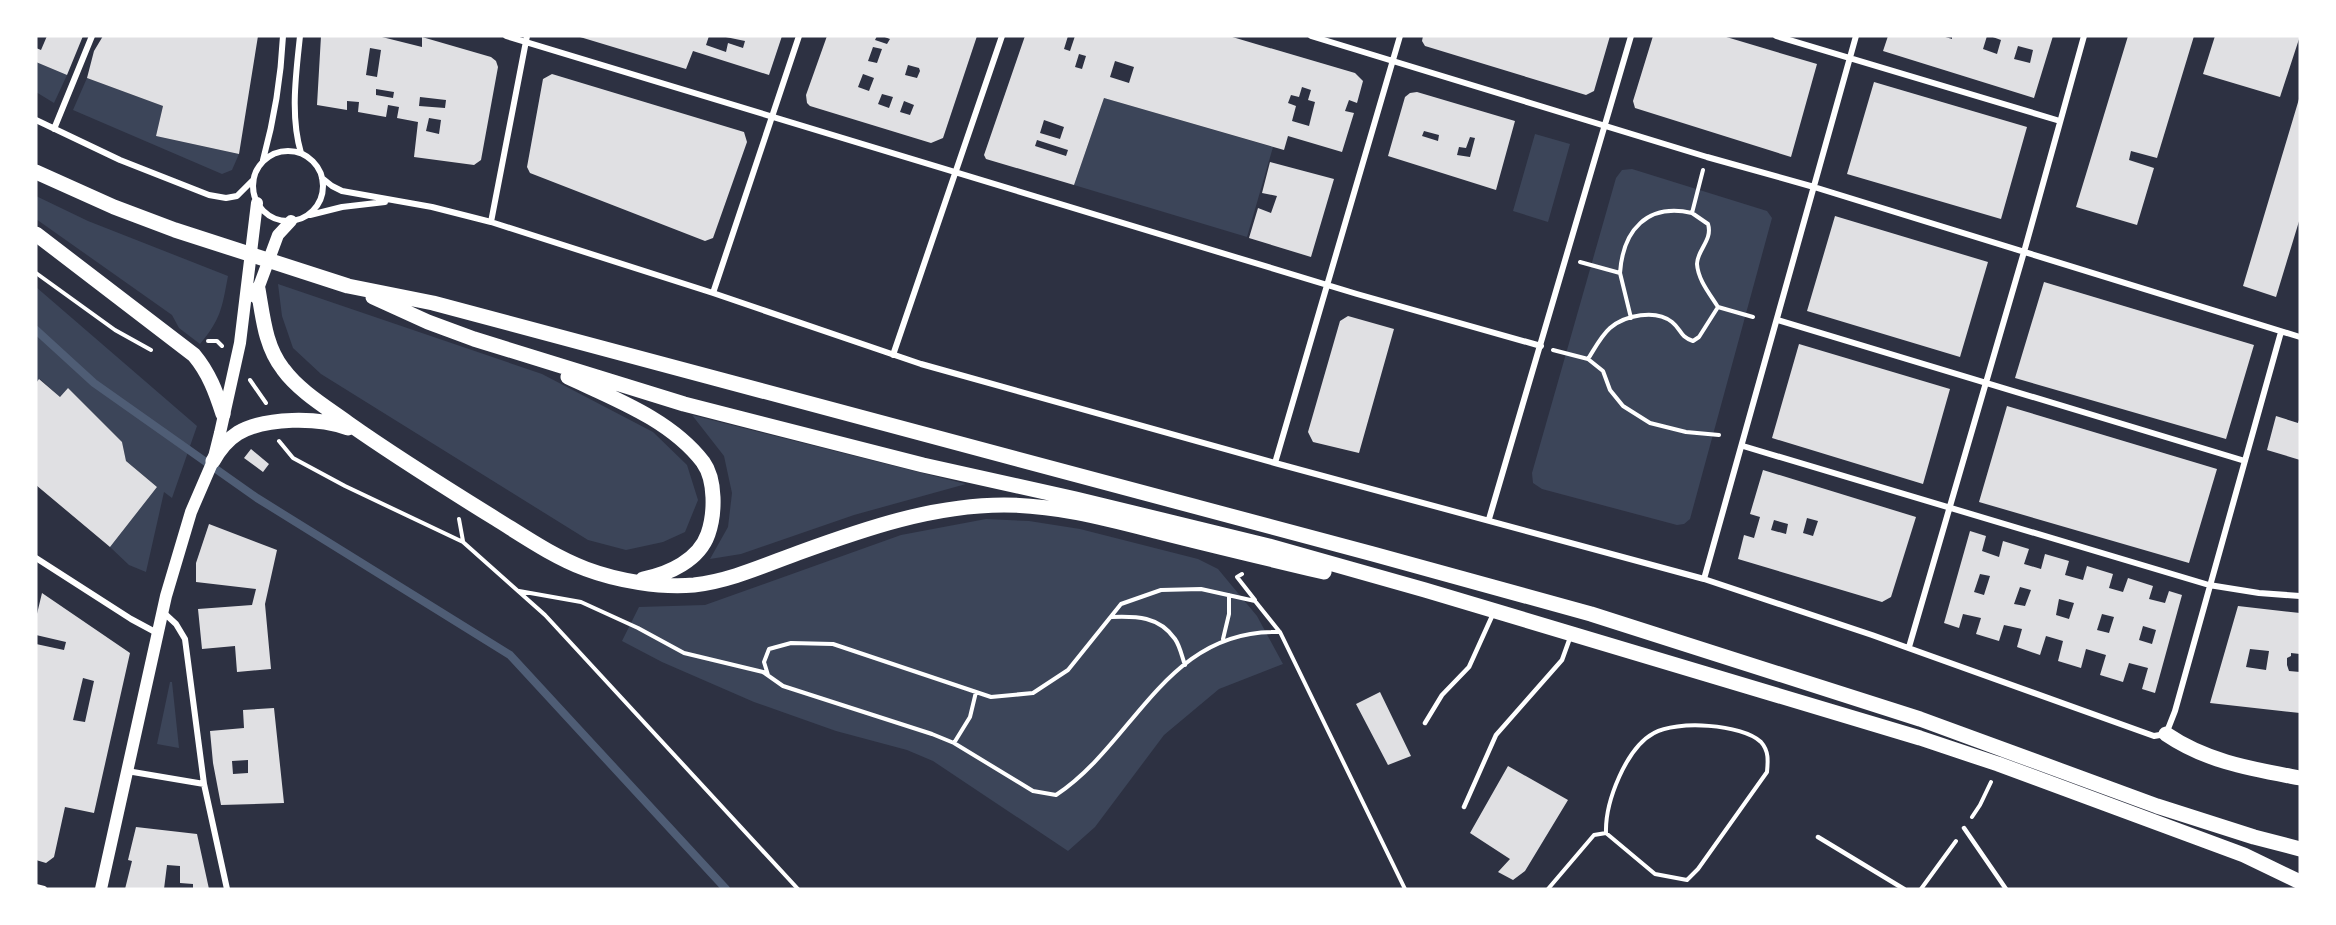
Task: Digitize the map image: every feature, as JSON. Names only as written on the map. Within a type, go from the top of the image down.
[{"type":"main road","points":[[36,172],[104,203],[175,230],[348,286],[444,306],[1591,614],[1920,719],[2157,806],[2300,849]]},
{"type":"main road","points":[[240,343],[257,203]]},
{"type":"main road","points":[[101,889],[163,612],[191,513],[224,437],[223,414],[240,343],[258,289],[278,235],[291,221]]},
{"type":"main road","points":[[36,234],[194,355],[211,379],[223,414]]},
{"type":"main road","points":[[348,286],[428,322],[522,355],[684,404],[804,436],[1257,543],[1425,590],[1920,738],[1998,764],[2244,855],[2300,882]]},
{"type":"main road","points":[[258,289],[270,347],[285,373],[316,400],[380,446],[552,553],[588,570],[660,585],[694,585],[736,576],[851,534],[948,509],[1005,505],[1062,510],[1380,585],[1425,590]]},
{"type":"main road","points":[[522,355],[643,414],[681,440],[704,464],[713,489],[713,516],[708,536],[693,556],[676,568],[657,576],[631,580]]},
{"type":"main road","points":[[224,437],[252,428],[309,420],[327,422],[346,428],[380,446]]},
{"type":"main road","points":[[2166,734],[2187,748],[2208,757],[2300,778]]},
{"type":"street","points":[[54,129],[92,36]]},
{"type":"street","points":[[263,161],[279,77],[283,36]]},
{"type":"street","points":[[300,36],[295,116],[301,153]]},
{"type":"street","points":[[506,36],[526,39],[954,172],[1541,346]]},
{"type":"street","points":[[713,293],[799,36]]},
{"type":"street","points":[[893,355],[1002,36]]},
{"type":"street","points":[[1311,36],[1707,157],[1814,187],[2300,337]]},
{"type":"street","points":[[1275,463],[1400,36]]},
{"type":"street","points":[[1489,519],[1631,36]]},
{"type":"street","points":[[1776,36],[2060,121]]},
{"type":"street","points":[[1704,579],[1856,36]]},
{"type":"street","points":[[1909,647],[2084,36]]},
{"type":"street","points":[[491,222],[526,39]]},
{"type":"street","points":[[36,120],[120,160],[209,195],[226,198],[237,196],[252,181]]},
{"type":"street","points":[[403,202],[342,207],[291,221],[283,221],[268,215],[257,203],[252,181],[254,174],[269,156],[285,151],[301,153],[314,163],[322,178],[342,191],[403,202],[491,222],[713,293],[893,355],[1275,463],[1489,519],[1704,579],[1909,647],[2154,736],[2166,734],[2175,711],[2281,332]]},
{"type":"street","points":[[304,217],[320,201],[322,178]]},
{"type":"street","points":[[1778,320],[2245,461]]},
{"type":"street","points":[[1743,446],[2209,585],[2300,597]]},
{"type":"street","points":[[36,558],[131,619],[158,633]]},
{"type":"street","points":[[163,612],[176,624],[185,639],[204,784],[226,889]]},
{"type":"street","points":[[127,771],[204,784]]},
{"type":"street","points":[[36,887],[44,889]]},
{"type":"lane","points":[[1425,723],[1442,695],[1469,667],[1494,611]]},
{"type":"lane","points":[[1464,807],[1496,735],[1562,660],[1571,635]]},
{"type":"lane","points":[[1964,828],[2006,889]]},
{"type":"lane","points":[[1818,837],[1904,889]]},
{"type":"path","points":[[1692,213],[1707,157]]},
{"type":"path","points":[[1631,318],[1620,273],[1625,247],[1636,225],[1664,211],[1692,213],[1708,224],[1709,234],[1697,263],[1699,276],[1718,307],[1753,317]]},
{"type":"path","points":[[1576,261],[1620,273]]},
{"type":"path","points":[[36,273],[115,330],[153,350]]},
{"type":"path","points":[[1588,359],[1597,343],[1611,327],[1622,320],[1649,315],[1659,316],[1672,322],[1684,338],[1693,340],[1699,337],[1718,307]]},
{"type":"path","points":[[1541,346],[1588,359],[1602,371],[1610,390],[1623,406],[1650,423],[1686,432],[1719,435]]},
{"type":"path","points":[[277,439],[293,458],[345,486],[463,542],[545,615],[798,889]]},
{"type":"path","points":[[1266,559],[1238,577],[1280,632],[1405,889]]},
{"type":"path","points":[[768,676],[764,662],[769,649],[791,643],[832,644],[992,697],[1033,693],[1068,670],[1120,604],[1161,590],[1200,589],[1255,601]]},
{"type":"path","points":[[519,591],[581,602],[638,628],[684,653],[763,672],[783,686],[954,742],[1033,791],[1056,795],[1076,782],[1158,688],[1185,665],[1223,639],[1258,631],[1280,632]]},
{"type":"path","points":[[1223,639],[1229,614],[1229,595]]},
{"type":"path","points":[[1110,617],[1140,616],[1162,626],[1175,639],[1185,665]]},
{"type":"path","points":[[954,742],[970,717],[976,692]]},
{"type":"path","points":[[1548,889],[1594,835],[1606,833],[1654,874],[1687,880],[1698,869],[1767,772],[1768,756],[1761,742],[1746,733],[1715,726],[1666,727],[1655,732],[1642,740],[1629,756],[1607,809],[1606,833]]},
{"type":"shaded area","points":[[36,62],[67,75],[54,103],[36,92]]},
{"type":"shaded area","points":[[87,78],[163,106],[156,136],[239,154],[232,170],[222,174],[73,110]]},
{"type":"shaded area","points":[[1104,98],[1273,147],[1247,237],[1074,185]]},
{"type":"shaded area","points":[[1535,134],[1570,144],[1548,222],[1513,211]]},
{"type":"shaded area","points":[[1632,169],[1767,211],[1772,218],[1690,519],[1684,524],[1677,525],[1542,489],[1533,483],[1532,473],[1616,178],[1622,170]]},
{"type":"shaded area","points":[[36,196],[88,221],[228,276],[220,313],[200,344],[179,328],[172,315],[36,219]]},
{"type":"shaded area","points":[[278,284],[542,374],[653,432],[687,465],[698,500],[685,532],[663,542],[626,550],[588,540],[321,374],[293,348],[282,316]]},
{"type":"shaded area","points":[[36,287],[197,426],[172,498],[164,492],[146,572],[129,565],[110,547],[157,487],[126,461],[122,442],[68,388],[60,397],[40,379],[36,383]]},
{"type":"shaded area","points":[[692,415],[966,484],[854,515],[741,554],[710,559],[728,527],[732,493],[724,456]]},
{"type":"shaded area","points":[[986,519],[1029,521],[1080,529],[1198,559],[1218,569],[1257,616],[1283,664],[1219,689],[1164,735],[1095,827],[1068,851],[933,761],[907,750],[836,731],[754,702],[662,662],[622,641],[639,607],[705,605],[901,535]]},
{"type":"shaded area","points":[[170,682],[172,682],[179,748],[157,744]]},
{"type":"building","points":[[47,36],[83,36],[67,75],[36,62],[36,48],[41,50]]},
{"type":"building","points":[[103,36],[258,36],[239,154],[156,136],[163,106],[87,78],[94,51]]},
{"type":"building","points":[[321,36],[378,36],[422,47],[422,37],[491,57],[496,61],[498,67],[481,160],[474,165],[414,157],[418,122],[397,118],[399,107],[388,105],[386,117],[358,112],[359,102],[347,101],[347,110],[317,105]],"holes":[[[370,48],[381,50],[377,77],[366,75]],[[376,89],[394,92],[393,98],[376,95]],[[420,97],[446,100],[445,108],[419,106]],[[429,118],[441,120],[439,134],[426,131]]]},
{"type":"building","points":[[709,36],[706,45],[726,52],[728,43],[743,48],[745,41],[721,36],[782,36],[769,75],[693,51],[686,69],[580,37]]},
{"type":"building","points":[[827,36],[877,36],[875,40],[887,44],[890,39],[882,36],[977,36],[943,138],[931,143],[810,106],[806,95]],"holes":[[[873,47],[882,49],[877,63],[868,61]],[[908,65],[919,68],[917,78],[905,75]],[[863,74],[874,78],[869,91],[858,87]],[[882,94],[893,97],[889,108],[878,104]],[[904,101],[914,105],[910,115],[900,112]]]},
{"type":"building","points":[[1025,36],[1068,36],[1064,49],[1070,51],[1075,36],[1229,36],[1355,73],[1363,81],[1357,103],[1349,100],[1345,111],[1354,113],[1342,152],[1288,136],[1284,150],[1104,98],[1074,185],[986,159],[984,155]],"holes":[[[1079,54],[1086,56],[1082,69],[1075,67]],[[1115,61],[1134,67],[1129,83],[1110,77]],[[1302,87],[1311,90],[1308,100],[1315,102],[1309,126],[1292,121],[1296,106],[1288,103],[1291,95],[1299,97]],[[1044,120],[1064,127],[1060,139],[1040,133]],[[1037,140],[1068,150],[1066,156],[1035,146]]]},
{"type":"building","points":[[1423,36],[1610,36],[1594,91],[1586,95],[1425,46],[1422,41]]},
{"type":"building","points":[[1653,36],[1723,36],[1817,64],[1791,157],[1635,108],[1633,101]]},
{"type":"building","points":[[1888,36],[1942,36],[1952,39],[1952,36],[1987,36],[1983,49],[1997,54],[2001,40],[1990,36],[2053,36],[2034,98],[1883,51]],"holes":[[[2018,46],[2033,50],[2030,63],[2014,59]]]},
{"type":"building","points":[[2128,36],[2194,36],[2157,158],[2131,151],[2129,160],[2154,168],[2137,225],[2076,207]]},
{"type":"building","points":[[2215,36],[2300,36],[2280,97],[2203,74]]},
{"type":"building","points":[[552,74],[744,132],[747,142],[713,238],[705,241],[530,173],[527,167],[543,79]]},
{"type":"building","points":[[1874,82],[2027,127],[2001,219],[1847,174]]},
{"type":"building","points":[[1417,92],[1515,121],[1496,190],[1388,156],[1405,97]],"holes":[[[1424,131],[1439,135],[1438,141],[1422,136]],[[1470,137],[1475,138],[1470,157],[1457,155],[1459,147],[1466,148]]]},
{"type":"building","points":[[2299,99],[2300,218],[2276,297],[2243,286]]},
{"type":"building","points":[[1270,162],[1334,179],[1311,257],[1249,238],[1258,208],[1271,213],[1277,196],[1262,193]]},
{"type":"building","points":[[1835,216],[1988,262],[1960,357],[1807,311]]},
{"type":"building","points":[[2044,282],[2254,345],[2226,439],[2015,378]]},
{"type":"building","points":[[1348,316],[1394,329],[1359,453],[1313,442],[1308,432],[1340,321]]},
{"type":"building","points":[[1799,344],[1950,389],[1923,484],[1772,438]]},
{"type":"building","points":[[39,379],[60,397],[68,388],[122,442],[126,461],[157,487],[110,547],[36,485],[36,383]]},
{"type":"building","points":[[2007,406],[2217,469],[2189,563],[1979,502]]},
{"type":"building","points":[[2276,416],[2298,423],[2300,417],[2300,460],[2267,450]]},
{"type":"building","points":[[251,449],[269,464],[263,472],[244,458]]},
{"type":"building","points":[[1763,470],[1916,517],[1891,597],[1882,602],[1738,559],[1744,535],[1754,538],[1760,517],[1750,514]],"holes":[[[1807,518],[1818,521],[1813,536],[1803,533]],[[1774,520],[1788,524],[1786,534],[1771,530]]]},
{"type":"building","points":[[209,524],[277,550],[265,604],[271,669],[237,672],[235,646],[202,649],[198,609],[252,605],[256,589],[196,582],[196,563]]},
{"type":"building","points":[[1970,531],[1986,536],[1982,551],[1999,557],[2003,541],[2029,549],[2024,564],[2041,569],[2045,554],[2069,561],[2065,575],[2083,580],[2087,566],[2113,574],[2109,588],[2123,592],[2128,578],[2153,586],[2149,599],[2165,603],[2169,591],[2182,595],[2155,693],[2142,689],[2148,668],[2129,663],[2123,682],[2100,675],[2106,655],[2086,649],[2081,668],[2058,661],[2063,641],[2046,636],[2040,655],[2017,647],[2022,629],[2004,625],[1999,641],[1976,634],[1981,618],[1963,614],[1959,628],[1944,623]],"holes":[[[1980,574],[1990,576],[1984,595],[1974,592]],[[2020,587],[2031,590],[2025,606],[2014,604]],[[2059,599],[2074,603],[2069,619],[2056,615]],[[2102,614],[2114,617],[2109,633],[2097,630]],[[2143,626],[2156,630],[2152,644],[2139,640]]]},
{"type":"building","points":[[42,593],[130,653],[94,813],[65,807],[54,857],[46,863],[36,860],[36,644],[64,650],[66,642],[36,635],[36,618]],"holes":[[[83,678],[94,681],[85,722],[73,720]]]},
{"type":"building","points":[[2238,606],[2300,613],[2300,654],[2291,653],[2291,656],[2287,658],[2287,665],[2289,671],[2300,672],[2300,713],[2210,703]],"holes":[[[2250,649],[2269,651],[2266,670],[2246,667]]]},
{"type":"building","points":[[1380,692],[1411,756],[1388,765],[1356,704]]},
{"type":"building","points":[[274,708],[284,803],[221,805],[210,731],[244,728],[243,710]],"holes":[[[248,760],[248,773],[233,774],[232,761]]]},
{"type":"building","points":[[1508,766],[1568,800],[1525,871],[1513,880],[1498,872],[1510,859],[1470,833]]},
{"type":"building","points":[[136,827],[197,834],[209,889],[193,889],[193,884],[180,883],[180,866],[167,865],[164,889],[125,889],[132,861],[128,860]]},
{"type":"waterway","points":[[36,330],[94,383],[257,498],[510,655],[726,889]]}]
